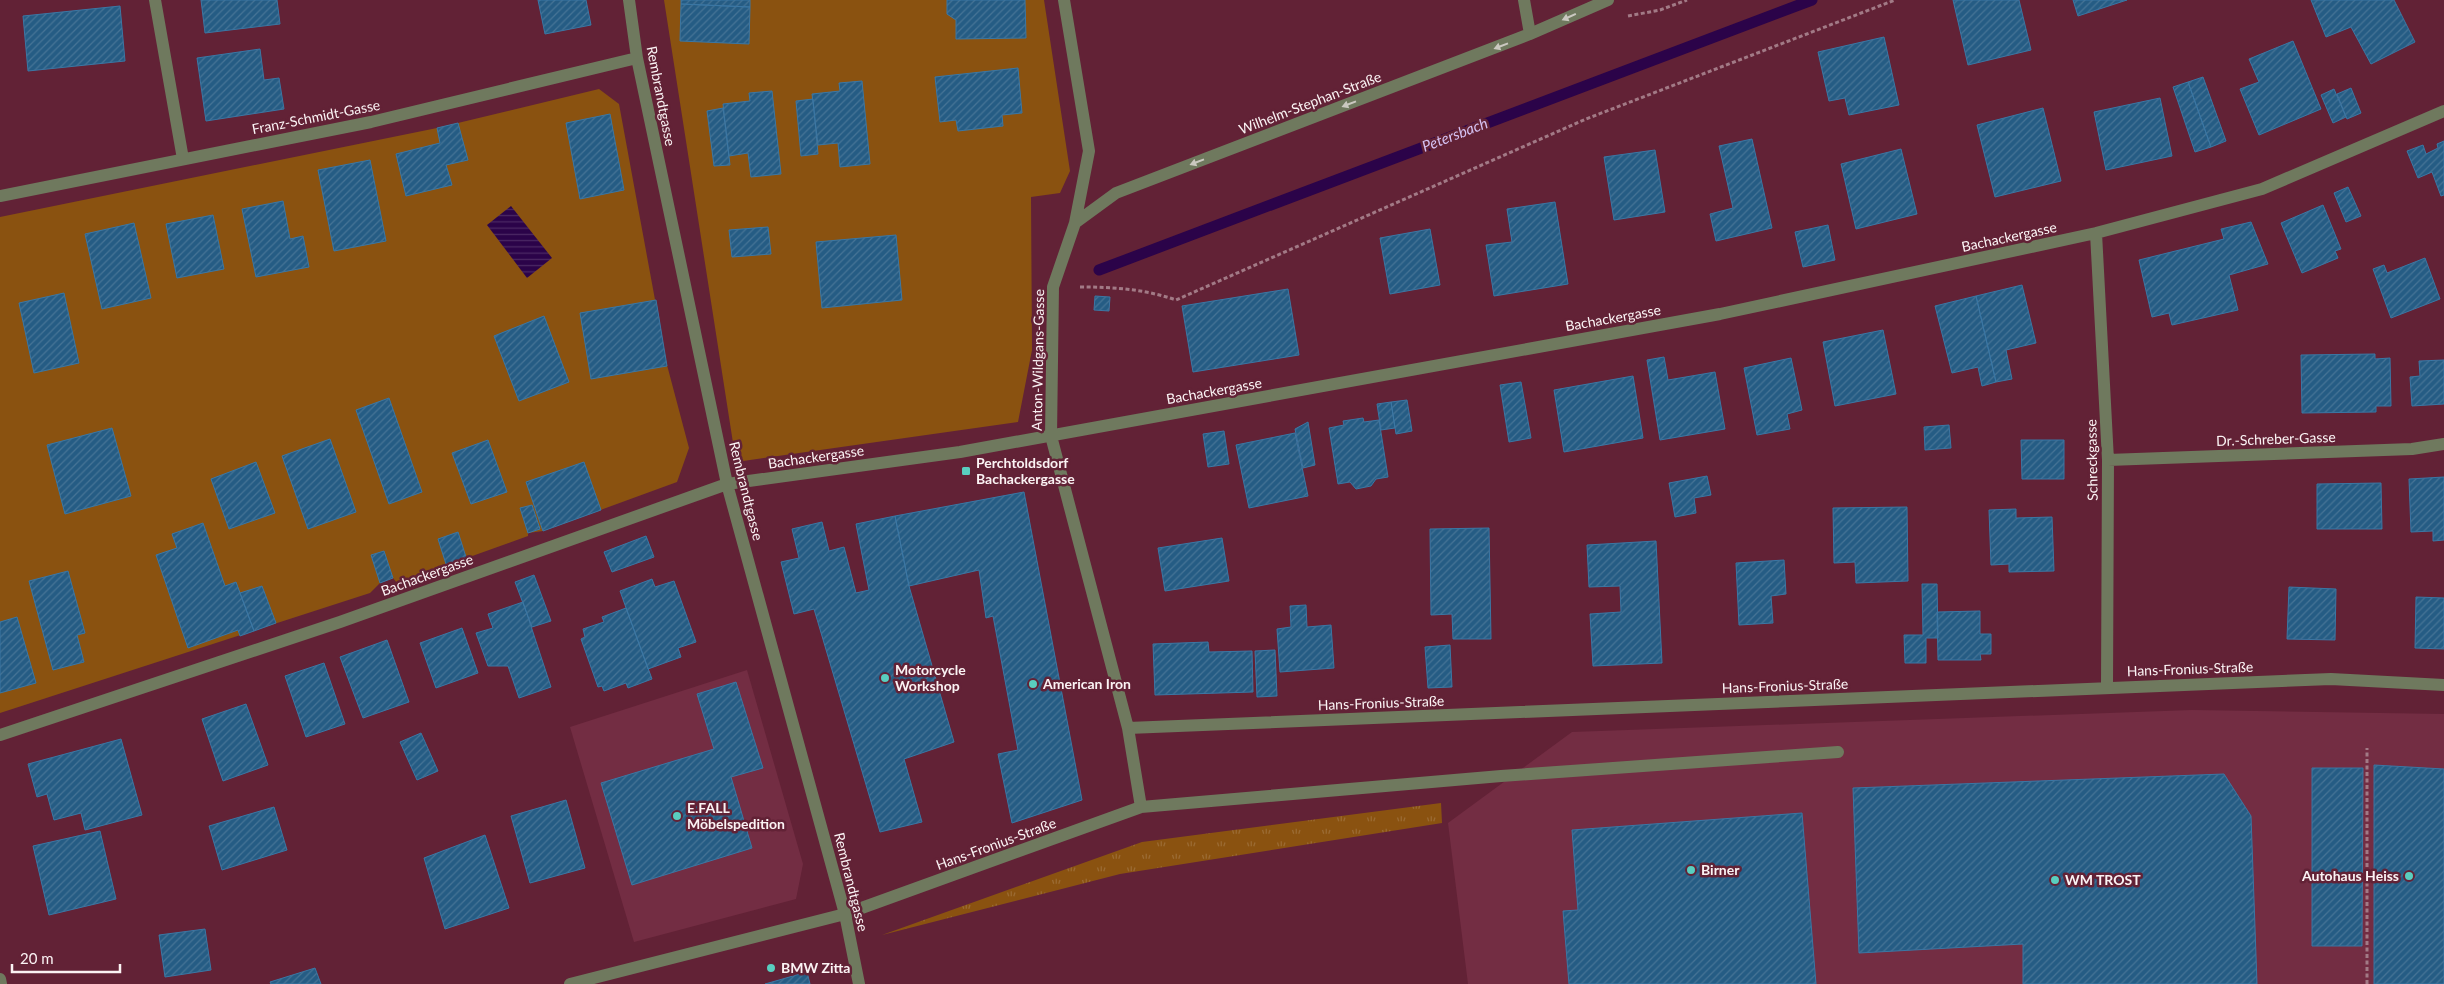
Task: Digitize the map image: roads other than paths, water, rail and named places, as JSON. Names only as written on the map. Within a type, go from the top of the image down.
[{"type":"street","points":[[155,0],[183,159]]},
{"type":"street","name":"Rembrandtgasse","points":[[629,0],[637,58],[727,484],[845,914],[859,984]]},
{"type":"street","name":"Anton-Wildgans-Gasse","points":[[1064,0],[1089,152],[1075,223],[1053,287],[1051,436],[1128,728],[1141,807]]},
{"type":"street","points":[[1524,0],[1530,34]]},
{"type":"street","name":"Wilhelm-Stephan-Straße","points":[[1075,223],[1116,193],[1530,34],[1608,0]]},
{"type":"street","name":"Franz-Schmidt-Gasse","points":[[0,196],[371,122],[637,58]]},
{"type":"street","name":"Bachackergasse","points":[[0,735],[340,622],[727,484],[960,452],[1720,314],[2096,233],[2262,188],[2444,111]]},
{"type":"street","name":"Schreckgasse","points":[[2096,233],[2108,460],[2107,687]]},
{"type":"street","name":"Dr.-Schreber-Gasse","points":[[2108,460],[2412,449],[2444,444]]},
{"type":"street","name":"Hans-Fronius-Straße","points":[[1128,728],[2331,679],[2444,686]]},
{"type":"street","name":"Hans-Fronius-Straße","points":[[570,984],[845,914],[1141,807],[1501,776],[1838,752]]},
{"type":"street","points":[[0,978],[1,984]]},
{"type":"waterway","name":"Petersbach","points":[[1099,270],[1812,0]]},
{"type":"place","name":"Perchtoldsdorf Bachackergasse","points":[[966,471]]},
{"type":"place","name":"Motorcycle Workshop","points":[[885,678]]},
{"type":"place","name":"American Iron","points":[[1033,684]]},
{"type":"place","name":"E.FALL Möbelspedition","points":[[677,816]]},
{"type":"place","name":"Birner","points":[[1691,870]]},
{"type":"place","name":"Autohaus Heiss","points":[[2409,876]]},
{"type":"place","name":"WM TROST","points":[[2055,880]]},
{"type":"place","name":"BMW Zitta","points":[[771,968]]}]
